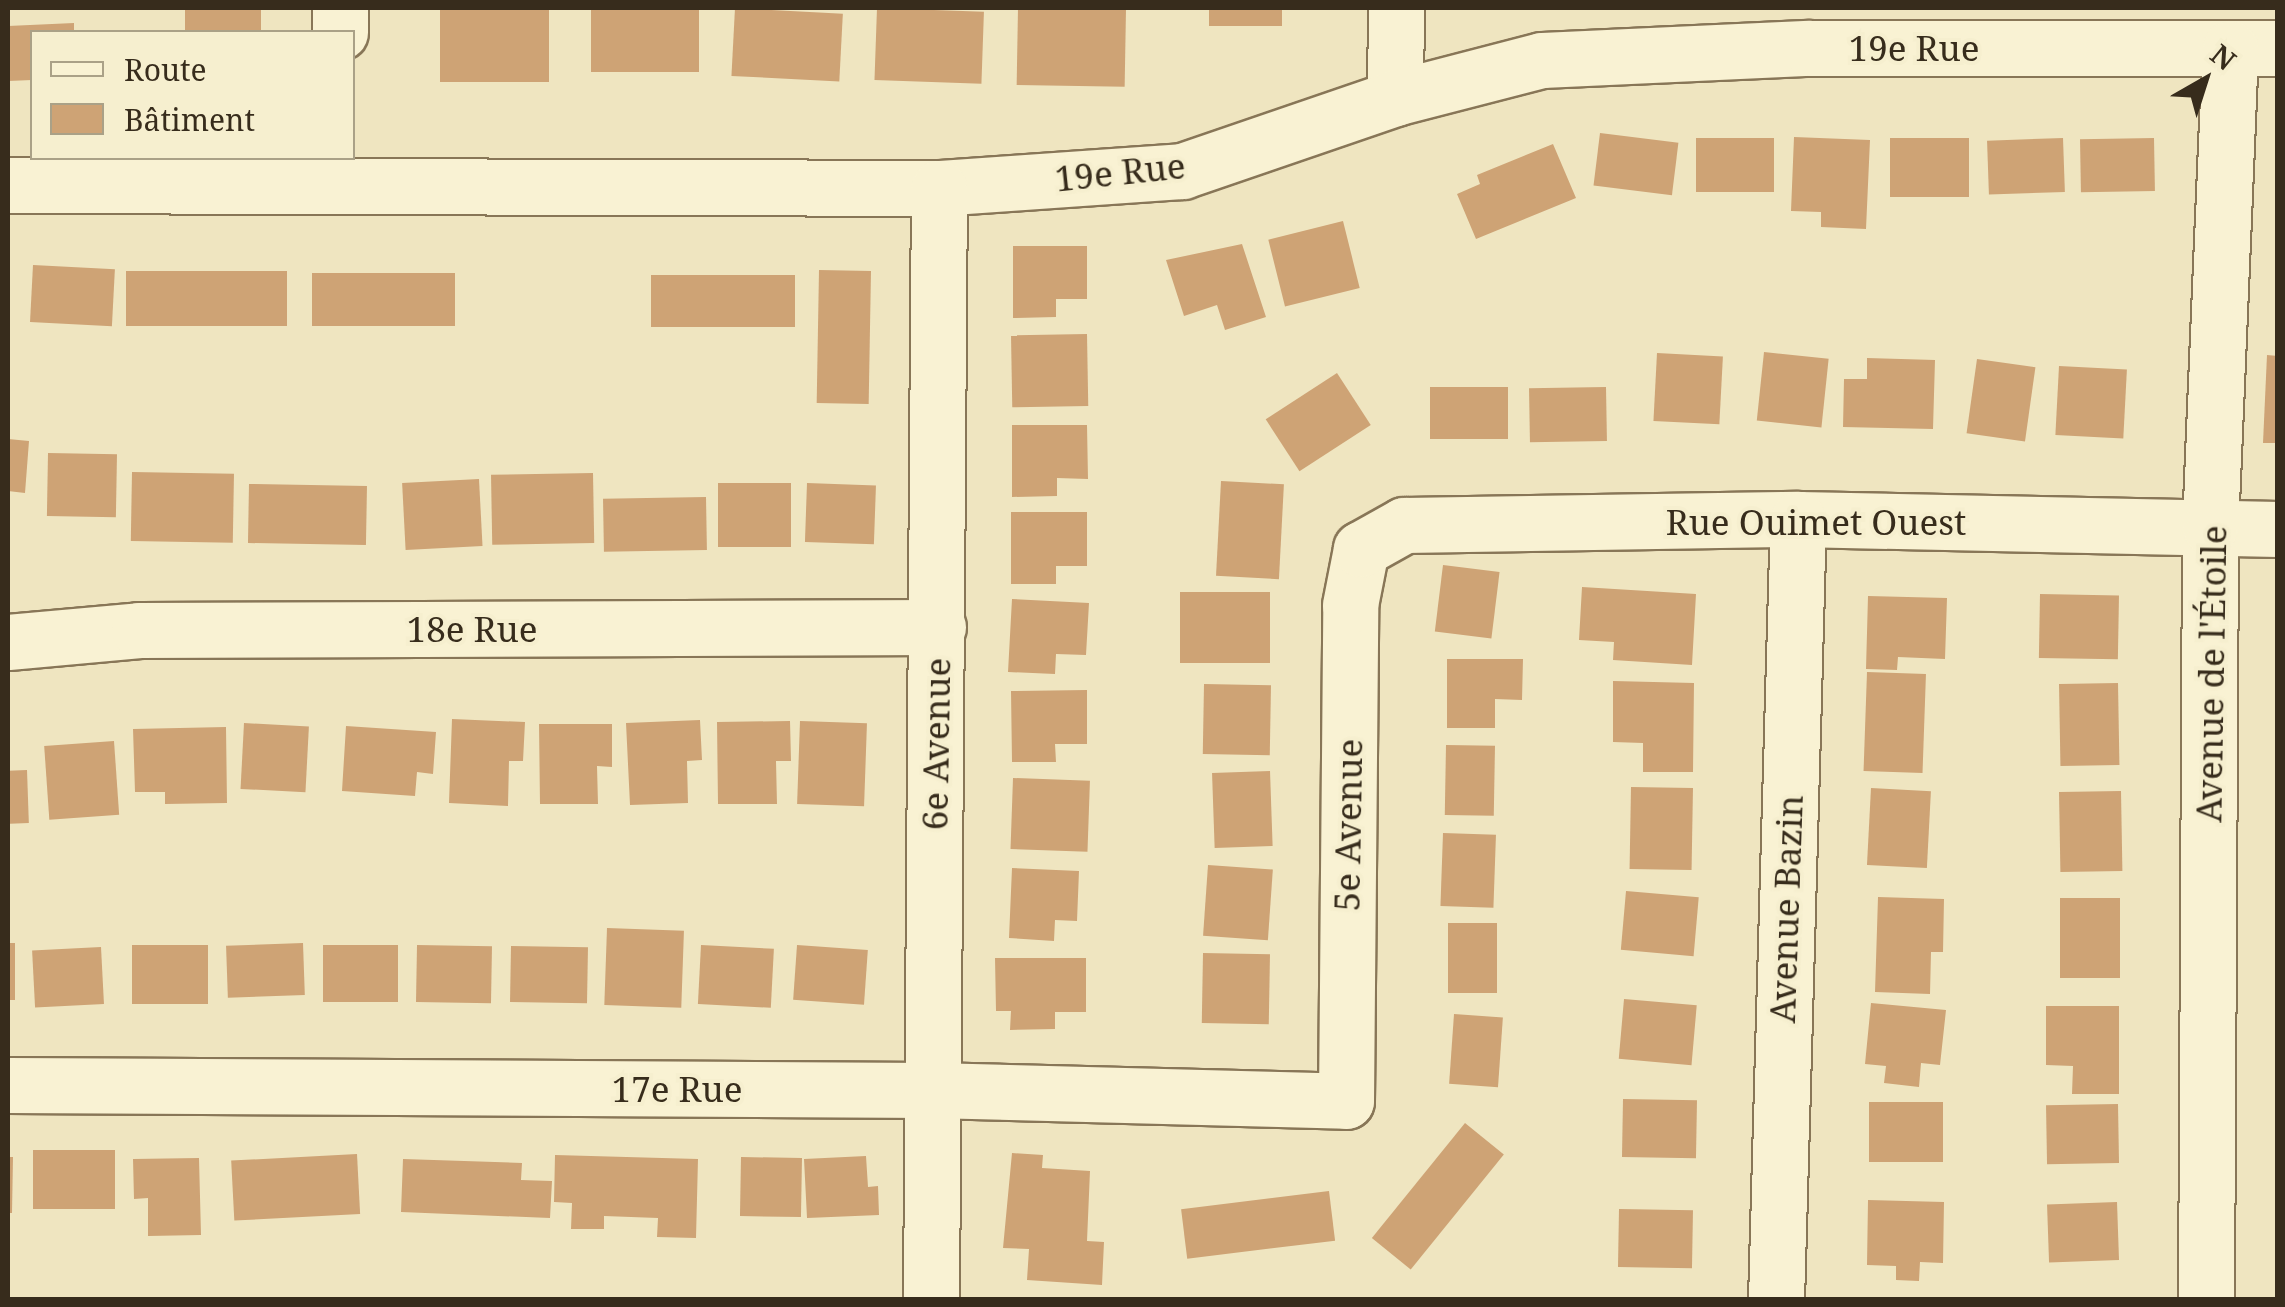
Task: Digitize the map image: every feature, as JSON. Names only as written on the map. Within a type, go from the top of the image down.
[{"type":"street","points":[[1395,98],[1396,8]]},
{"type":"street","name":"19e Rue","points":[[8,185],[340,172],[938,188],[1182,170],[1395,98],[1542,60],[1811,28],[2254,48]]},
{"type":"street","name":"Avenue de l'Étoile","points":[[2206,1300],[2210,527],[2254,48]]},
{"type":"street","name":"6e Avenue","points":[[932,1300],[938,188]]},
{"type":"street","name":"Rue Ouimet Ouest","points":[[1361,549],[1404,525],[1798,519],[2278,528]]},
{"type":"street","name":"Avenue Bazin","points":[[1776,1300],[1798,519]]},
{"type":"street","name":"5e Avenue","points":[[1346,1101],[1350,606],[1361,549]]},
{"type":"street","name":"18e Rue","points":[[8,642],[139,630],[938,626]]},
{"type":"street","name":"17e Rue","points":[[8,1085],[931,1090],[1346,1101]]},
{"type":"building","points":[[185,8],[261,8],[261,30],[185,30]]},
{"type":"building","points":[[440,8],[549,8],[549,82],[440,82]]},
{"type":"building","points":[[591,8],[699,8],[699,72],[591,72]]},
{"type":"building","points":[[735,8],[843,14],[839,82],[731,76]]},
{"type":"building","points":[[877,8],[984,12],[981,84],[874,80]]},
{"type":"building","points":[[1018,8],[1126,10],[1125,87],[1017,85]]},
{"type":"building","points":[[1209,8],[1282,8],[1282,26],[1209,26]]},
{"type":"building","points":[[74,23],[74,30],[30,30],[30,80],[8,81],[8,26]]},
{"type":"building","points":[[1600,133],[1678,143],[1672,195],[1594,186]]},
{"type":"building","points":[[1794,137],[1870,140],[1866,229],[1821,227],[1821,212],[1791,211]]},
{"type":"building","points":[[1696,138],[1774,138],[1774,192],[1696,192]]},
{"type":"building","points":[[1890,138],[1969,138],[1969,197],[1890,197]]},
{"type":"building","points":[[2063,138],[2065,192],[1989,195],[1987,141]]},
{"type":"building","points":[[2154,138],[2155,191],[2081,192],[2080,139]]},
{"type":"building","points":[[1553,144],[1576,198],[1476,239],[1457,194],[1480,184],[1477,175]]},
{"type":"building","points":[[1343,221],[1360,288],[1285,307],[1268,240]]},
{"type":"building","points":[[1242,244],[1266,317],[1225,330],[1217,305],[1184,316],[1166,260]]},
{"type":"building","points":[[1013,246],[1087,246],[1087,299],[1056,299],[1056,317],[1013,318]]},
{"type":"building","points":[[33,265],[115,269],[112,326],[30,322]]},
{"type":"building","points":[[819,270],[871,271],[869,404],[817,403]]},
{"type":"building","points":[[126,271],[287,271],[287,326],[126,326]]},
{"type":"building","points":[[312,273],[455,273],[455,326],[312,326]]},
{"type":"building","points":[[651,275],[795,275],[795,327],[651,327]]},
{"type":"building","points":[[1087,334],[1088,406],[1012,407],[1011,335]]},
{"type":"building","points":[[1764,352],[1829,359],[1821,427],[1757,421]]},
{"type":"building","points":[[1657,353],[1723,356],[1719,424],[1653,421]]},
{"type":"building","points":[[2267,355],[2278,356],[2278,443],[2263,443]]},
{"type":"building","points":[[1867,358],[1935,360],[1933,429],[1843,427],[1844,379],[1867,379]]},
{"type":"building","points":[[1977,359],[2035,367],[2025,441],[1967,433]]},
{"type":"building","points":[[2059,366],[2127,370],[2123,438],[2055,435]]},
{"type":"building","points":[[1337,373],[1371,425],[1299,471],[1266,419]]},
{"type":"building","points":[[1430,387],[1508,387],[1508,439],[1430,439]]},
{"type":"building","points":[[1606,387],[1607,441],[1530,442],[1529,388]]},
{"type":"building","points":[[1012,425],[1087,425],[1088,479],[1057,478],[1057,496],[1012,497]]},
{"type":"building","points":[[8,439],[29,441],[25,493],[8,491]]},
{"type":"building","points":[[48,453],[117,454],[116,517],[47,516]]},
{"type":"building","points":[[132,472],[234,474],[233,543],[131,541]]},
{"type":"building","points":[[593,473],[594,543],[492,545],[491,475]]},
{"type":"building","points":[[479,479],[483,546],[406,550],[402,483]]},
{"type":"building","points":[[1221,481],[1284,484],[1279,579],[1216,576]]},
{"type":"building","points":[[718,483],[791,483],[791,547],[718,547]]},
{"type":"building","points":[[807,483],[876,485],[874,544],[805,542]]},
{"type":"building","points":[[249,484],[367,486],[366,545],[248,543]]},
{"type":"building","points":[[706,497],[707,550],[604,552],[603,499]]},
{"type":"building","points":[[1011,512],[1087,512],[1087,566],[1056,566],[1056,584],[1011,584]]},
{"type":"building","points":[[1443,565],[1500,572],[1491,638],[1435,632]]},
{"type":"building","points":[[1582,587],[1696,594],[1692,665],[1613,660],[1614,642],[1579,640]]},
{"type":"building","points":[[1180,592],[1270,592],[1270,663],[1180,663]]},
{"type":"building","points":[[2040,594],[2119,595],[2118,659],[2039,658]]},
{"type":"building","points":[[1868,596],[1947,598],[1945,659],[1898,657],[1897,670],[1866,669]]},
{"type":"building","points":[[1012,599],[1089,603],[1086,655],[1056,654],[1055,674],[1008,672]]},
{"type":"building","points":[[1447,659],[1523,659],[1522,700],[1495,699],[1495,728],[1447,728]]},
{"type":"building","points":[[1867,672],[1926,674],[1923,773],[1864,771]]},
{"type":"building","points":[[1613,681],[1694,683],[1693,772],[1643,772],[1643,743],[1613,742]]},
{"type":"building","points":[[2118,683],[2119,765],[2060,766],[2059,684]]},
{"type":"building","points":[[1204,684],[1271,685],[1270,755],[1203,754]]},
{"type":"building","points":[[1087,690],[1087,744],[1055,744],[1056,762],[1012,762],[1011,691]]},
{"type":"building","points":[[452,719],[525,722],[523,761],[509,761],[508,806],[449,803]]},
{"type":"building","points":[[700,720],[702,760],[687,761],[688,803],[630,805],[626,723]]},
{"type":"building","points":[[790,721],[791,761],[776,761],[777,804],[718,804],[717,722]]},
{"type":"building","points":[[800,721],[867,723],[864,806],[797,804]]},
{"type":"building","points":[[244,723],[309,726],[305,792],[241,789]]},
{"type":"building","points":[[539,724],[612,724],[612,767],[597,766],[598,804],[540,804]]},
{"type":"building","points":[[346,726],[436,732],[433,774],[417,772],[415,796],[342,791]]},
{"type":"building","points":[[226,727],[227,803],[165,804],[165,792],[135,792],[133,729]]},
{"type":"building","points":[[114,741],[119,815],[49,820],[44,746]]},
{"type":"building","points":[[1446,745],[1495,746],[1494,816],[1445,815]]},
{"type":"building","points":[[27,770],[29,823],[10,824],[8,771]]},
{"type":"building","points":[[1270,771],[1273,846],[1215,848],[1212,773]]},
{"type":"building","points":[[1013,778],[1090,781],[1087,852],[1011,849]]},
{"type":"building","points":[[1631,787],[1693,788],[1692,870],[1630,869]]},
{"type":"building","points":[[1871,788],[1931,791],[1927,868],[1867,865]]},
{"type":"building","points":[[2121,791],[2122,871],[2060,872],[2059,792]]},
{"type":"building","points":[[1443,833],[1496,835],[1493,908],[1440,906]]},
{"type":"building","points":[[1208,865],[1273,870],[1268,940],[1203,936]]},
{"type":"building","points":[[1012,868],[1079,871],[1077,921],[1055,920],[1054,941],[1009,938]]},
{"type":"building","points":[[1626,891],[1699,897],[1694,956],[1621,950]]},
{"type":"building","points":[[1878,897],[1944,899],[1943,952],[1931,952],[1930,994],[1875,992]]},
{"type":"building","points":[[2060,898],[2120,898],[2120,978],[2060,978]]},
{"type":"building","points":[[1448,923],[1497,923],[1497,993],[1448,993]]},
{"type":"building","points":[[607,928],[684,931],[681,1008],[604,1005]]},
{"type":"building","points":[[8,943],[15,943],[15,1000],[8,1000]]},
{"type":"building","points":[[303,943],[305,995],[228,998],[226,946]]},
{"type":"building","points":[[132,945],[208,945],[208,1004],[132,1004]]},
{"type":"building","points":[[323,945],[398,945],[398,1002],[323,1002]]},
{"type":"building","points":[[417,945],[492,946],[491,1003],[416,1002]]},
{"type":"building","points":[[701,945],[774,949],[771,1008],[698,1004]]},
{"type":"building","points":[[797,945],[868,950],[864,1005],[793,1000]]},
{"type":"building","points":[[511,946],[588,947],[587,1003],[510,1002]]},
{"type":"building","points":[[101,947],[104,1004],[35,1008],[32,951]]},
{"type":"building","points":[[1203,953],[1270,954],[1269,1024],[1202,1023]]},
{"type":"building","points":[[995,958],[1086,958],[1086,1012],[1055,1012],[1055,1029],[1010,1030],[1011,1011],[996,1011]]},
{"type":"building","points":[[1624,999],[1697,1005],[1691,1065],[1619,1059]]},
{"type":"building","points":[[1871,1003],[1946,1010],[1940,1065],[1921,1063],[1919,1087],[1884,1083],[1886,1066],[1865,1064]]},
{"type":"building","points":[[2046,1006],[2119,1006],[2119,1094],[2072,1094],[2073,1066],[2046,1065]]},
{"type":"building","points":[[1454,1014],[1503,1017],[1498,1087],[1449,1084]]},
{"type":"building","points":[[1623,1099],[1697,1100],[1696,1158],[1622,1157]]},
{"type":"building","points":[[1869,1102],[1943,1102],[1943,1162],[1869,1162]]},
{"type":"building","points":[[2118,1104],[2119,1163],[2047,1164],[2046,1105]]},
{"type":"building","points":[[1465,1123],[1504,1154],[1411,1269],[1372,1238]]},
{"type":"building","points":[[33,1150],[115,1150],[115,1209],[33,1209]]},
{"type":"building","points":[[1012,1153],[1043,1155],[1042,1168],[1090,1171],[1087,1241],[1104,1242],[1102,1285],[1027,1280],[1029,1249],[1003,1248]]},
{"type":"building","points":[[357,1154],[360,1214],[234,1221],[231,1161]]},
{"type":"building","points":[[555,1155],[698,1159],[696,1238],[657,1237],[658,1218],[604,1216],[604,1229],[571,1229],[572,1203],[554,1202]]},
{"type":"building","points":[[866,1156],[868,1187],[878,1186],[879,1215],[807,1218],[804,1159]]},
{"type":"building","points":[[8,1157],[13,1157],[12,1213],[8,1213]]},
{"type":"building","points":[[741,1157],[802,1158],[801,1217],[740,1216]]},
{"type":"building","points":[[199,1158],[201,1235],[148,1236],[148,1198],[134,1199],[133,1159]]},
{"type":"building","points":[[403,1159],[522,1163],[521,1180],[552,1181],[550,1218],[401,1212]]},
{"type":"building","points":[[1329,1191],[1335,1241],[1187,1259],[1181,1209]]},
{"type":"building","points":[[1868,1200],[1944,1202],[1943,1263],[1920,1262],[1919,1281],[1896,1280],[1896,1266],[1867,1265]]},
{"type":"building","points":[[2117,1202],[2119,1260],[2049,1262],[2047,1204]]},
{"type":"building","points":[[1619,1209],[1693,1210],[1692,1268],[1618,1267]]}]
